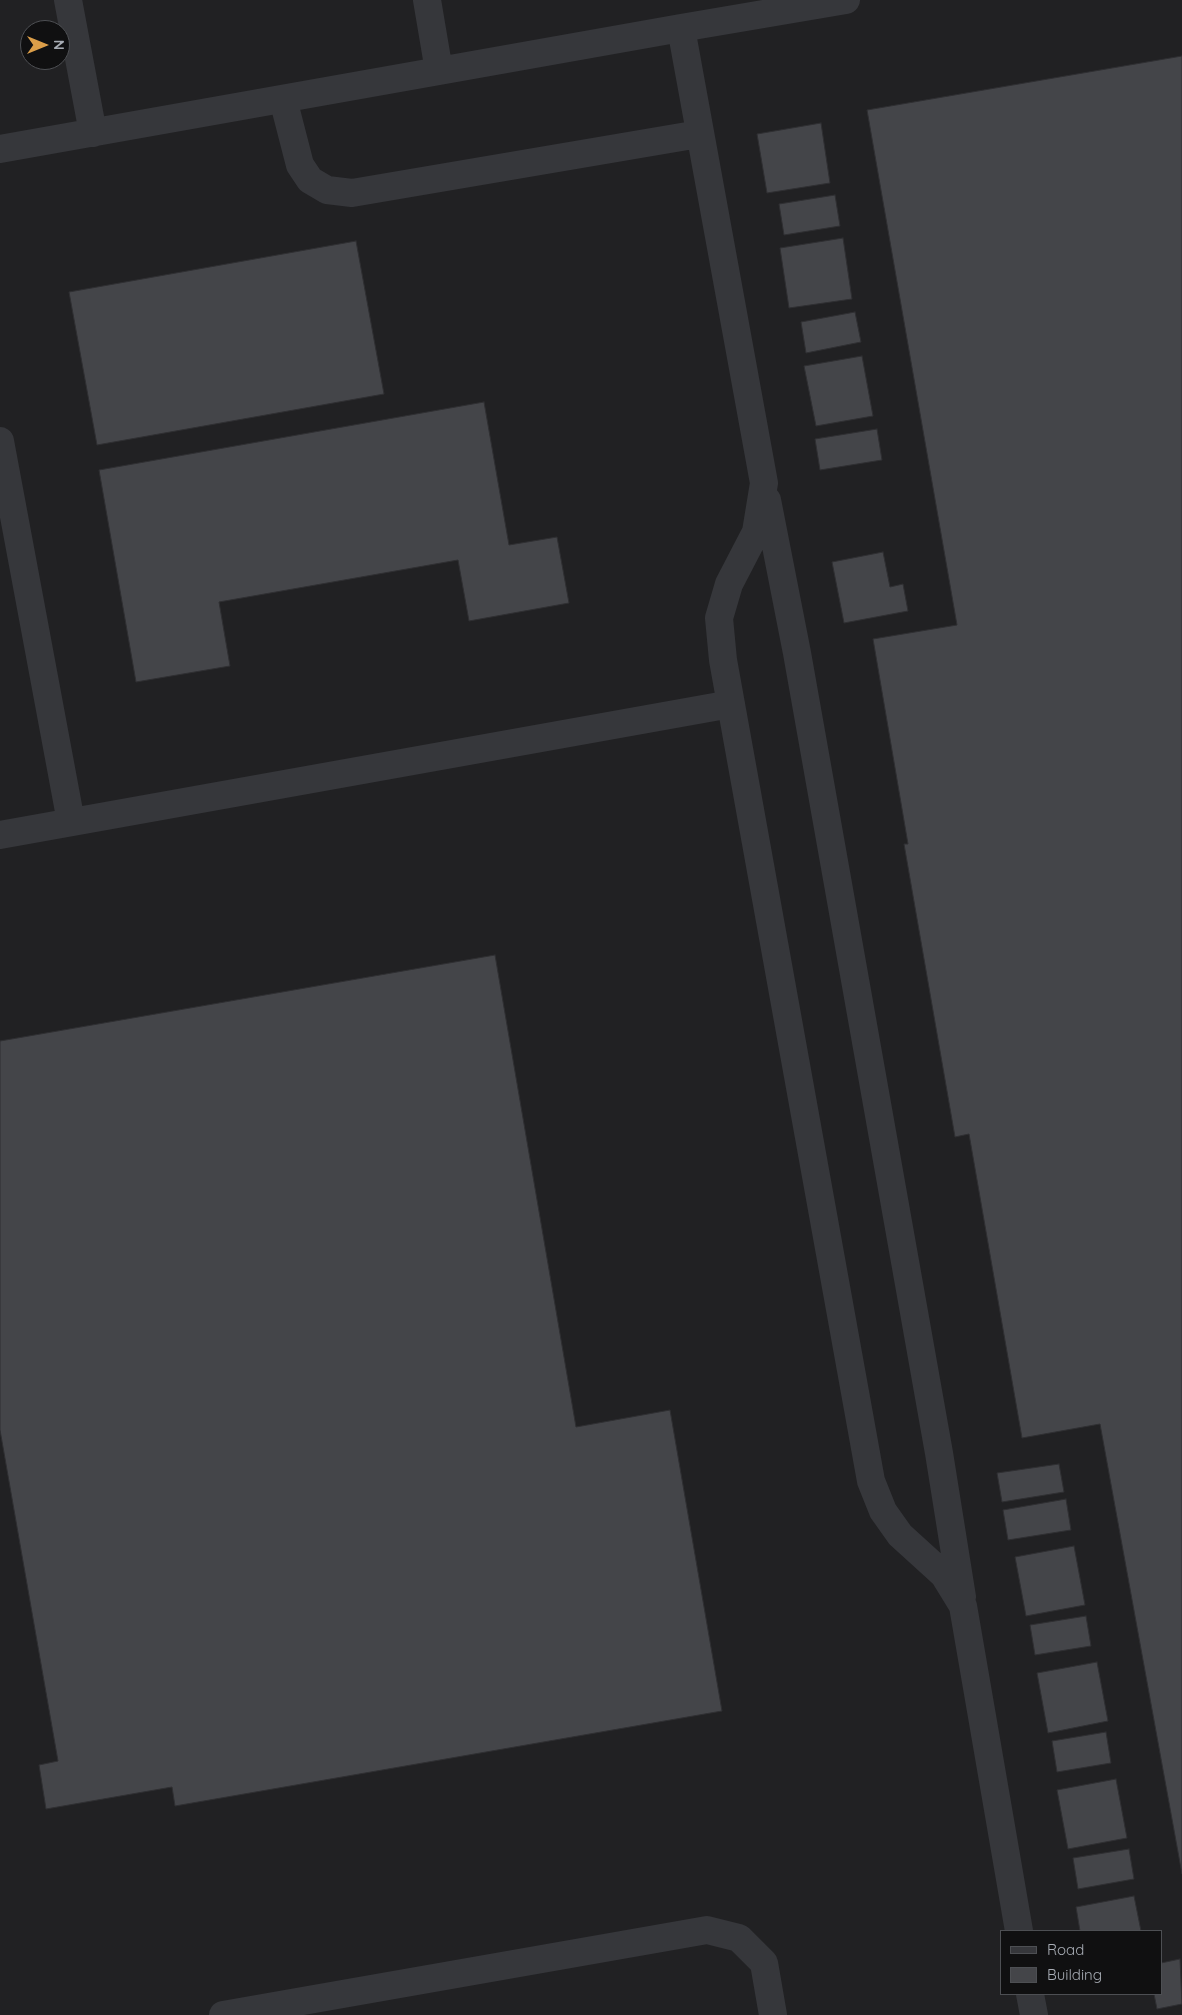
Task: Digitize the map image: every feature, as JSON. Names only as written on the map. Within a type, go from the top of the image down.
[{"type":"lane","points":[[68,0],[93,133]]},
{"type":"lane","points":[[427,0],[439,71]]},
{"type":"lane","points":[[0,150],[846,0]]},
{"type":"lane","points":[[681,28],[699,134],[797,653],[927,1385],[1019,1930]]},
{"type":"lane","points":[[283,99],[300,165],[310,180],[327,190],[352,193],[699,134]]},
{"type":"lane","points":[[0,441],[70,822]]},
{"type":"lane","points":[[764,483],[756,532],[729,584],[719,618],[723,660],[871,1481],[883,1511],[900,1535],[944,1575],[963,1606]]},
{"type":"lane","points":[[0,835],[731,704]]},
{"type":"lane","points":[[223,2015],[707,1930],[739,1938],[764,1963],[773,2015]]},
{"type":"lane","points":[[1030,1995],[1034,2015]]},
{"type":"shaded area","points":[[0,0],[1182,0],[1182,2015],[0,2015]]},
{"type":"building","points":[[1182,56],[1182,1874],[1100,1424],[1022,1438],[969,1134],[955,1137],[904,844],[908,844],[873,639],[957,625],[867,110]]},
{"type":"building","points":[[821,123],[830,183],[767,193],[757,134]]},
{"type":"building","points":[[835,195],[840,226],[784,235],[779,204]]},
{"type":"building","points":[[843,238],[852,299],[789,308],[780,248]]},
{"type":"building","points":[[356,241],[384,394],[97,445],[69,292]]},
{"type":"building","points":[[855,312],[861,342],[806,353],[801,322]]},
{"type":"building","points":[[862,356],[873,416],[816,426],[804,366]]},
{"type":"building","points":[[484,402],[509,545],[557,537],[569,603],[469,621],[458,560],[219,602],[230,666],[136,682],[99,470]]},
{"type":"building","points":[[877,429],[882,460],[820,470],[815,439]]},
{"type":"building","points":[[883,552],[890,587],[903,584],[908,611],[844,623],[832,562]]},
{"type":"building","points":[[495,955],[576,1427],[670,1410],[722,1711],[175,1806],[172,1787],[46,1809],[39,1765],[58,1761],[0,1430],[0,1041]]},
{"type":"building","points":[[1059,1464],[1064,1492],[1002,1502],[997,1473]]},
{"type":"building","points":[[1066,1499],[1071,1530],[1008,1540],[1003,1510]]},
{"type":"building","points":[[1074,1546],[1085,1605],[1026,1616],[1015,1557]]},
{"type":"building","points":[[1086,1616],[1091,1646],[1035,1655],[1030,1625]]},
{"type":"building","points":[[1097,1662],[1108,1721],[1048,1733],[1037,1673]]},
{"type":"building","points":[[1106,1732],[1111,1763],[1057,1772],[1052,1741]]},
{"type":"building","points":[[1116,1779],[1127,1838],[1068,1849],[1057,1790]]},
{"type":"building","points":[[1129,1849],[1134,1879],[1078,1889],[1073,1858]]},
{"type":"building","points":[[1134,1896],[1141,1930],[1080,1930],[1076,1907]]},
{"type":"building","points":[[1180,1959],[1182,2004],[1157,2009],[1154,1995],[1162,1995],[1162,1963]]}]
